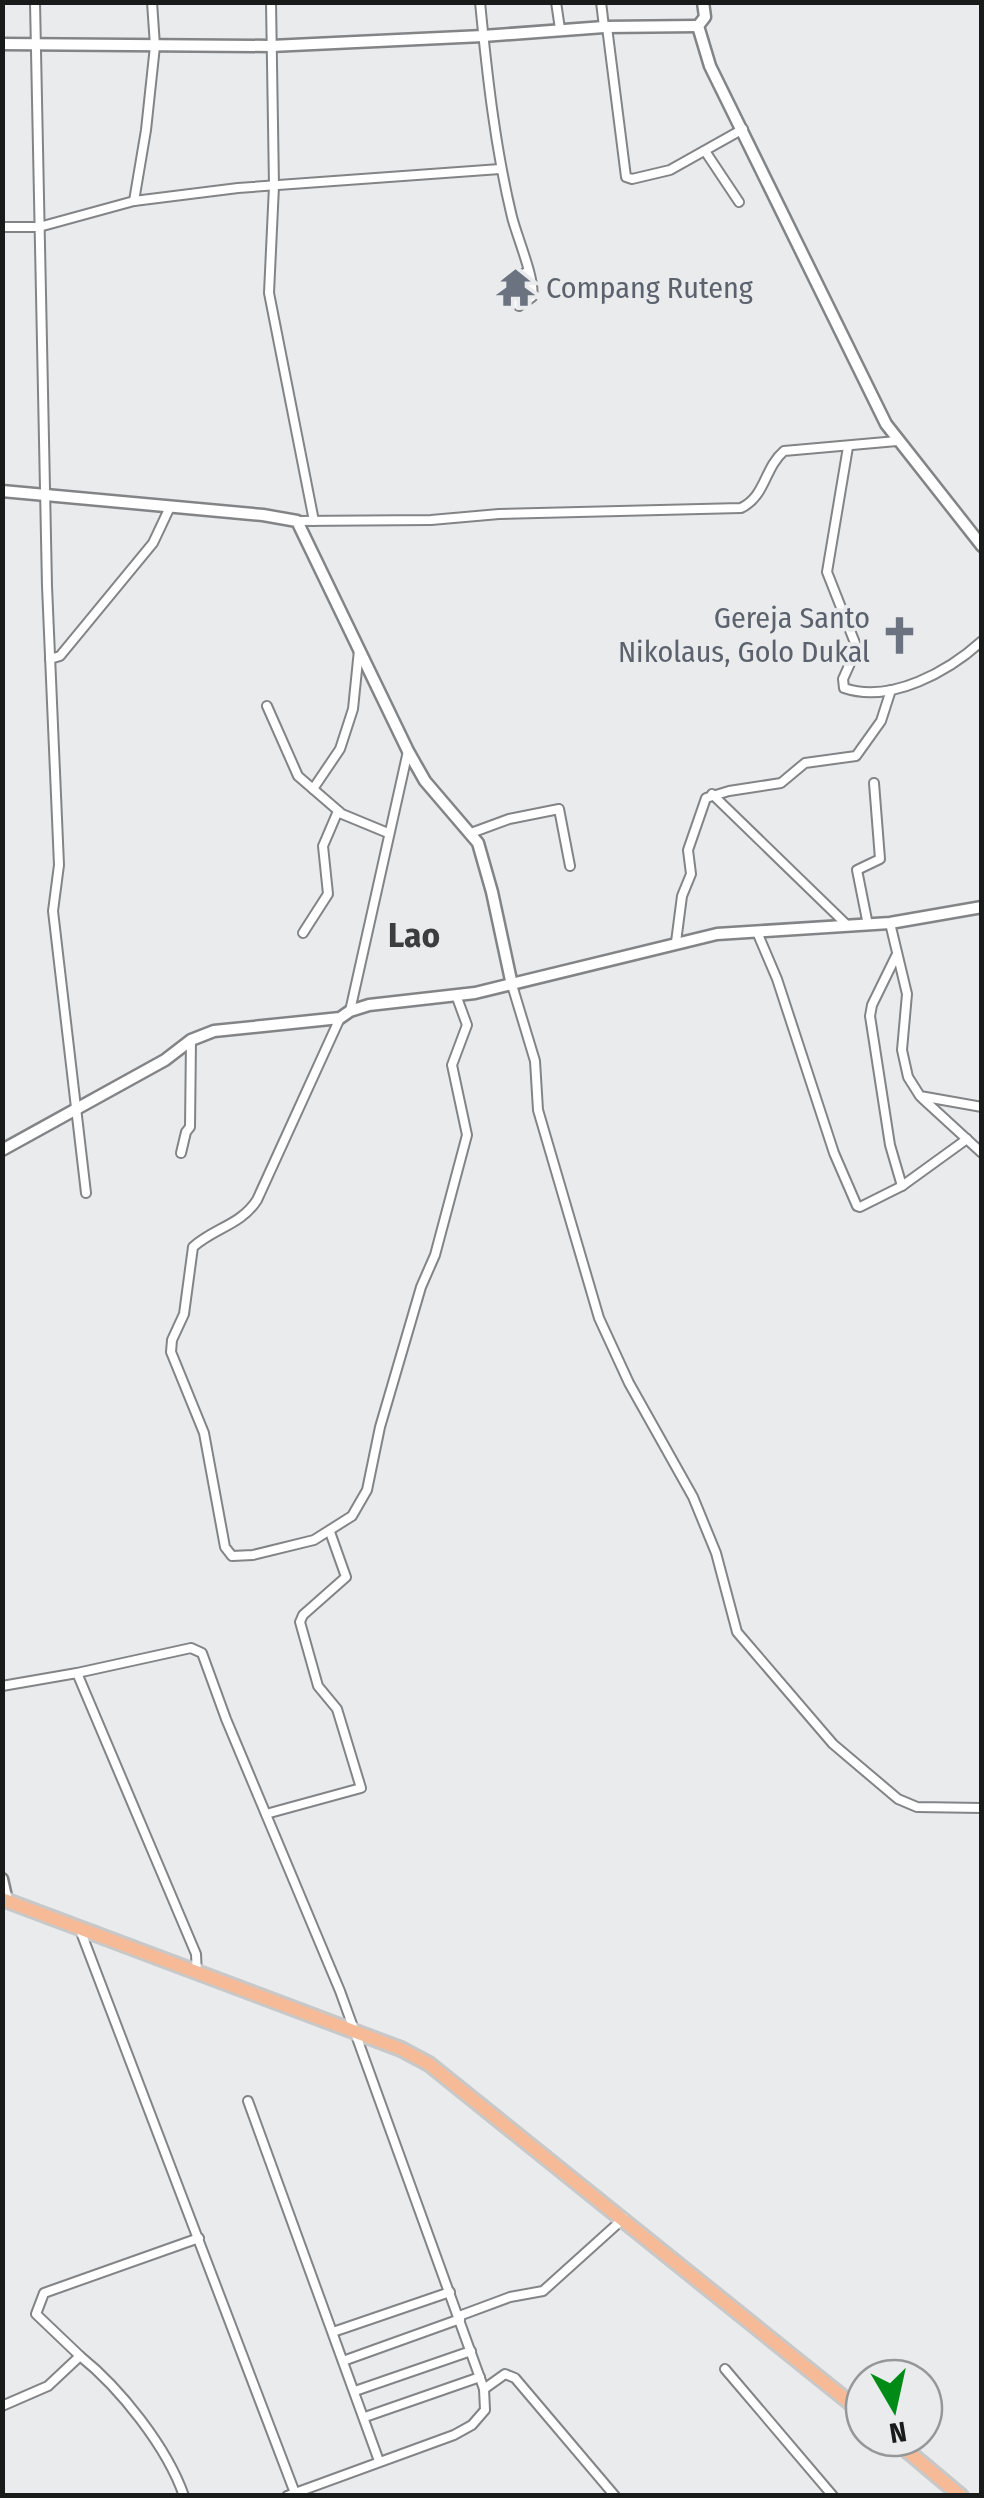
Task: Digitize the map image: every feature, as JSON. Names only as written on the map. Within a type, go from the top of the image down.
[{"type":"highway","points":[[4,1900],[411,2053],[430,2064],[844,2398]]},
{"type":"highway","points":[[916,2458],[961,2496]]},
{"type":"street","points":[[34,2],[45,494],[59,866],[54,911],[86,1193]]},
{"type":"street","points":[[134,201],[154,46],[152,2]]},
{"type":"street","points":[[272,2],[274,186],[270,300],[314,522]]},
{"type":"street","points":[[480,2],[500,169],[528,271]]},
{"type":"street","points":[[556,2],[560,29]]},
{"type":"street","points":[[601,2],[626,177],[663,173],[743,129]]},
{"type":"street","points":[[698,26],[705,17],[703,2]]},
{"type":"street","points":[[2,44],[271,46],[560,29],[698,26]]},
{"type":"street","points":[[698,26],[710,66],[896,442],[982,546]]},
{"type":"street","points":[[706,150],[739,202]]},
{"type":"street","points":[[2,227],[39,227],[134,201],[500,169]]},
{"type":"street","points":[[2,491],[314,522],[741,508],[758,496],[776,458],[784,451],[896,442]]},
{"type":"street","points":[[848,448],[827,566],[857,648],[843,686],[850,691],[890,690],[951,666],[982,640]]},
{"type":"street","points":[[50,658],[60,656],[154,543],[170,507]]},
{"type":"street","points":[[297,521],[408,751],[425,781],[471,833],[487,874],[534,1061],[538,1110],[599,1318],[633,1391],[694,1496],[716,1553],[737,1632],[833,1744],[898,1800],[918,1807],[982,1808]]},
{"type":"street","points":[[312,789],[340,749],[353,708],[359,650]]},
{"type":"street","points":[[676,942],[682,896],[690,874],[688,850],[703,802],[712,794],[783,782],[806,763],[856,756],[882,722],[890,690]]},
{"type":"street","points":[[268,706],[291,765],[312,789],[338,811],[388,834]]},
{"type":"street","points":[[408,751],[345,1015],[257,1200],[240,1220],[213,1232],[193,1247],[184,1314],[171,1346],[177,1371],[204,1434],[227,1552],[232,1556],[253,1555],[314,1540],[352,1516],[367,1490],[380,1427],[421,1287],[435,1255],[466,1137],[452,1065],[467,1029],[456,995]]},
{"type":"street","points":[[868,925],[856,870],[880,859],[874,783]]},
{"type":"street","points":[[712,794],[848,926]]},
{"type":"street","points":[[471,833],[509,818],[558,809],[570,866]]},
{"type":"street","points":[[303,933],[328,894],[322,850],[338,811]]},
{"type":"street","points":[[2,1150],[166,1060],[191,1040],[214,1031],[345,1015],[380,1004],[512,985],[718,934],[890,923],[982,907]]},
{"type":"street","points":[[890,923],[906,994],[902,1050],[908,1077],[920,1096],[982,1153]]},
{"type":"street","points":[[756,932],[777,979],[829,1139],[855,1204],[860,1207],[902,1186],[967,1140]]},
{"type":"street","points":[[896,956],[870,1016],[890,1145],[902,1186]]},
{"type":"street","points":[[181,1153],[190,1127],[191,1040]]},
{"type":"street","points":[[920,1096],[982,1107]]},
{"type":"street","points":[[266,1814],[362,1788],[338,1709],[318,1686],[300,1622],[303,1614],[344,1580],[330,1532]]},
{"type":"street","points":[[2,1686],[197,1648],[334,1975],[460,2318],[484,2389],[485,2410],[472,2424],[311,2492],[291,2494],[199,2238],[79,1927]]},
{"type":"street","points":[[77,1673],[196,1954],[196,1974]]},
{"type":"street","points":[[2,1878],[4,1900]]},
{"type":"street","points":[[248,2101],[380,2461]]},
{"type":"street","points":[[343,2362],[510,2297],[544,2291],[624,2218]]},
{"type":"street","points":[[184,2496],[168,2461],[120,2394],[36,2314],[44,2293],[199,2238]]},
{"type":"street","points":[[333,2332],[450,2292]]},
{"type":"street","points":[[355,2390],[471,2350]]},
{"type":"street","points":[[2,2406],[58,2380],[78,2358]]},
{"type":"street","points":[[725,2369],[833,2496]]},
{"type":"street","points":[[484,2389],[505,2374],[515,2378],[615,2496]]},
{"type":"street","points":[[365,2417],[480,2377]]},
{"type":"place","name":"Compang Ruteng","points":[[516,288]]},
{"type":"place","name":"Gereja Santo Nikolaus, Golo Dukal","points":[[900,635]]},
{"type":"district","name":"Lao","points":[[414,935]]}]
